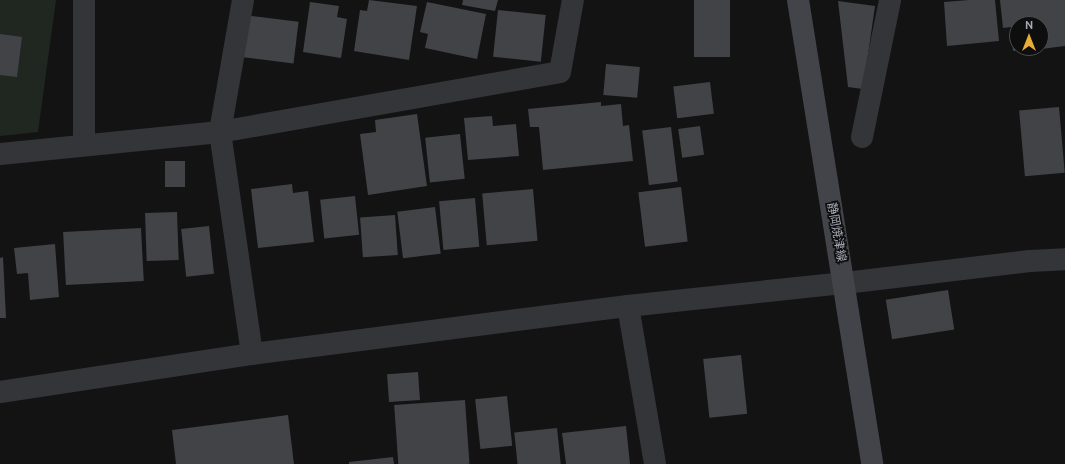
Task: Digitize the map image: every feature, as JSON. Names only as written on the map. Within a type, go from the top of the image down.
[{"type":"main road","name":"静岡焼津線","points":[[798,0],[845,283],[872,464]]},
{"type":"street","points":[[84,0],[84,145]]},
{"type":"street","points":[[243,0],[220,132],[252,354]]},
{"type":"street","points":[[0,154],[220,132],[560,72],[573,0]]},
{"type":"street","points":[[862,137],[890,0]]},
{"type":"street","points":[[0,392],[252,354],[628,306],[845,283],[1030,261],[1065,259]]},
{"type":"street","points":[[628,306],[655,464]]},
{"type":"shaded area","points":[[0,0],[56,0],[38,132],[0,136]]},
{"type":"building","points":[[369,0],[417,6],[409,60],[354,51],[360,10],[367,11]]},
{"type":"building","points":[[463,0],[498,0],[495,11],[462,5]]},
{"type":"building","points":[[694,0],[730,0],[730,57],[694,57]]},
{"type":"building","points":[[995,0],[999,41],[947,46],[944,2]]},
{"type":"building","points":[[1000,0],[1065,0],[1065,46],[1049,48],[1049,16],[1009,16],[1009,27],[1003,28]]},
{"type":"building","points":[[838,1],[875,6],[863,89],[848,87]]},
{"type":"building","points":[[310,2],[339,6],[337,17],[347,19],[341,58],[303,52]]},
{"type":"building","points":[[427,2],[486,14],[477,59],[425,48],[428,34],[420,32]]},
{"type":"building","points":[[498,10],[546,15],[541,62],[493,57]]},
{"type":"building","points":[[244,15],[299,22],[293,63],[239,57]]},
{"type":"building","points":[[0,34],[22,37],[17,77],[0,75]]},
{"type":"building","points":[[606,64],[640,67],[637,98],[603,95]]},
{"type":"building","points":[[710,82],[714,114],[677,118],[673,87]]},
{"type":"building","points":[[601,102],[601,106],[621,104],[623,126],[629,125],[633,161],[543,170],[539,127],[530,127],[528,109]]},
{"type":"building","points":[[1059,107],[1065,173],[1025,176],[1019,110]]},
{"type":"building","points":[[417,114],[427,186],[368,195],[360,134],[376,132],[375,120]]},
{"type":"building","points":[[492,116],[493,126],[516,124],[519,156],[468,160],[464,118]]},
{"type":"building","points":[[700,126],[704,155],[682,158],[678,129]]},
{"type":"building","points":[[671,127],[678,182],[649,185],[642,131]]},
{"type":"building","points":[[460,134],[465,179],[430,182],[425,138]]},
{"type":"building","points":[[165,161],[185,161],[185,187],[165,187]]},
{"type":"building","points":[[292,184],[293,193],[308,191],[314,242],[258,248],[251,189]]},
{"type":"building","points":[[681,187],[688,242],[645,247],[638,192]]},
{"type":"building","points":[[533,189],[538,241],[487,245],[482,193]]},
{"type":"building","points":[[355,196],[359,235],[324,238],[320,200]]},
{"type":"building","points":[[475,198],[479,247],[443,250],[439,201]]},
{"type":"building","points":[[435,207],[441,254],[403,258],[397,212]]},
{"type":"building","points":[[177,212],[179,260],[147,261],[145,213]]},
{"type":"building","points":[[395,215],[398,255],[363,257],[360,217]]},
{"type":"building","points":[[209,226],[214,274],[186,277],[181,229]]},
{"type":"building","points":[[141,228],[144,281],[66,285],[63,232]]},
{"type":"building","points":[[55,244],[59,297],[30,300],[28,273],[17,274],[14,248]]},
{"type":"building","points":[[3,257],[6,318],[0,318],[0,258]]},
{"type":"building","points":[[948,290],[954,330],[892,339],[886,300]]},
{"type":"building","points":[[741,355],[747,414],[709,418],[703,359]]},
{"type":"building","points":[[418,372],[420,400],[389,402],[387,374]]},
{"type":"building","points":[[507,396],[512,446],[480,449],[475,399]]},
{"type":"building","points":[[465,400],[469,464],[398,464],[394,405]]},
{"type":"building","points":[[288,415],[294,464],[176,464],[172,430]]},
{"type":"building","points":[[626,426],[630,464],[566,464],[562,433]]},
{"type":"building","points":[[557,428],[561,464],[518,464],[514,432]]},
{"type":"building","points":[[393,457],[394,464],[349,464],[349,462]]}]
